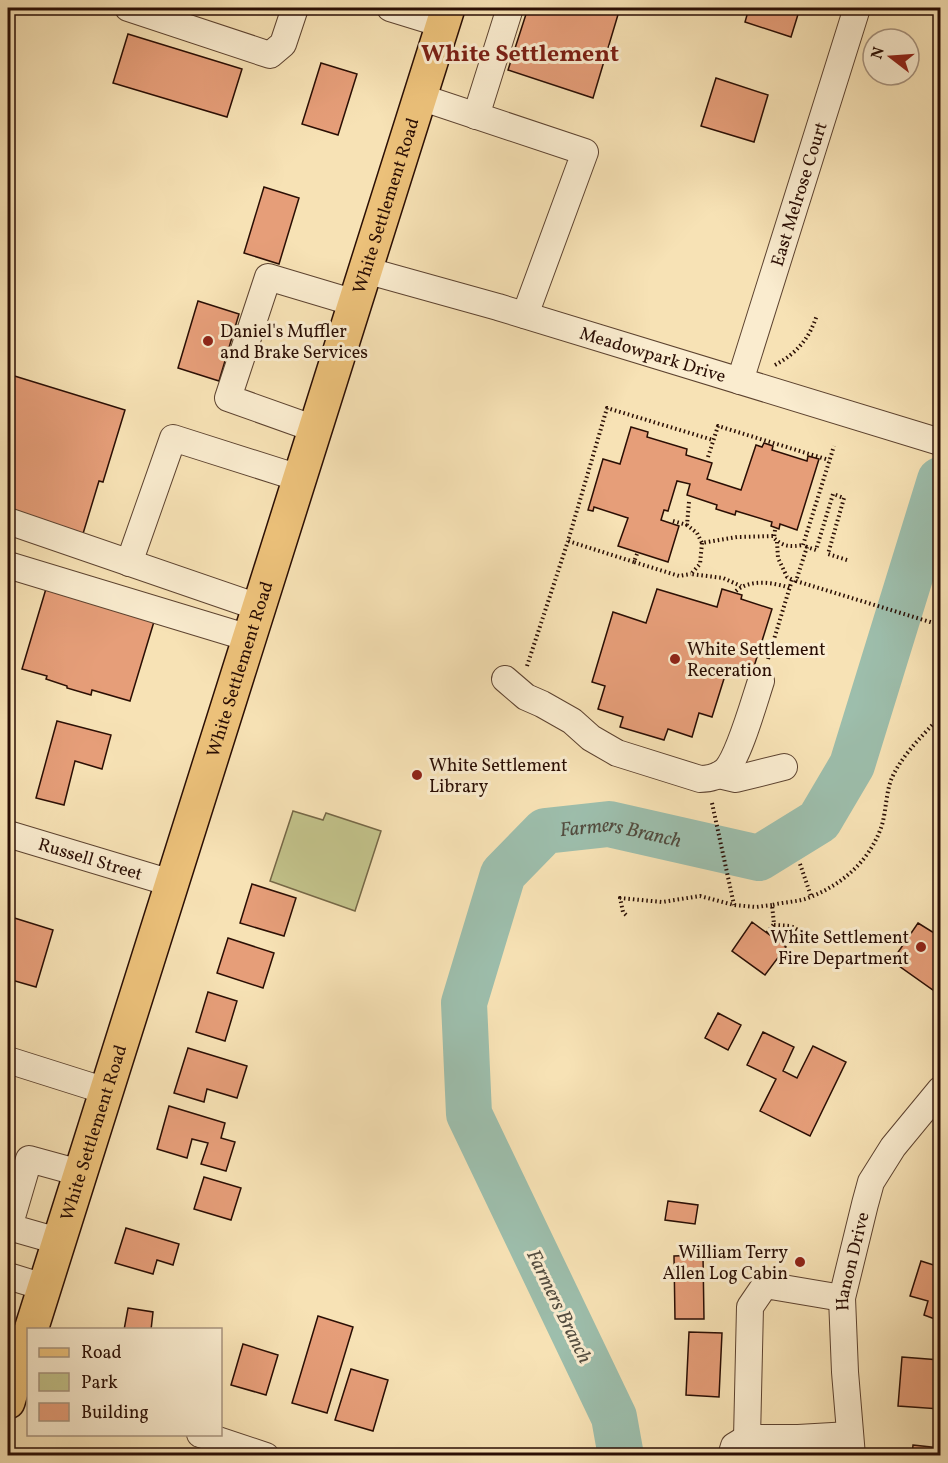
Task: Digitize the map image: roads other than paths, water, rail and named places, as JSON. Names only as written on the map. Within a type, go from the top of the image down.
[{"type":"main road","name":"White Settlement Road","points":[[17,1386],[23,1336],[44,1287],[445,16]]},
{"type":"street","points":[[128,8],[270,55],[284,44],[295,8]]},
{"type":"street","points":[[390,8],[445,16]]},
{"type":"street","points":[[476,116],[507,8]]},
{"type":"street","name":"East Melrose Court","points":[[743,371],[857,8]]},
{"type":"street","points":[[420,97],[585,152],[525,315]]},
{"type":"street","name":"Meadowpark Drive","points":[[365,270],[525,315],[743,371],[940,442]]},
{"type":"street","points":[[315,429],[228,398],[268,277],[355,303]]},
{"type":"street","points":[[129,563],[173,438],[299,478]]},
{"type":"street","points":[[8,521],[258,607]]},
{"type":"street","points":[[8,565],[249,638]]},
{"type":"street","points":[[515,675],[526,697],[572,721],[591,738],[617,753],[700,779],[712,779],[727,768],[761,681]]},
{"type":"street","points":[[719,775],[736,779],[784,767]]},
{"type":"street","name":"Russell Street","points":[[8,834],[171,883]]},
{"type":"street","points":[[8,1060],[106,1091]]},
{"type":"street","name":"Hanon Drive","points":[[851,1445],[842,1298],[871,1182],[893,1147],[940,1090]]},
{"type":"street","points":[[58,1241],[8,1229],[29,1159],[80,1173]]},
{"type":"street","points":[[8,1276],[44,1287]]},
{"type":"street","points":[[842,1298],[765,1285],[750,1307],[739,1447],[798,1438],[851,1445]]},
{"type":"street","points":[[206,1436],[266,1455]]},
{"type":"waterway","name":"Farmers Branch","points":[[621,1456],[614,1417],[469,1114],[464,1003],[503,874],[545,831],[609,824],[759,858],[819,821],[852,765],[940,480]]},
{"type":"place","name":"Daniel's Muffler and Brake Services","points":[[208,341]]},
{"type":"place","name":"White Settlement Receration","points":[[675,659]]},
{"type":"place","name":"White Settlement Library","points":[[417,775]]},
{"type":"place","name":"White Settlement Fire Department","points":[[921,947]]},
{"type":"place","name":"William Terry Allen Log Cabin","points":[[800,1262]]},
{"type":"district","name":"White Settlement","points":[[520,53]]}]
